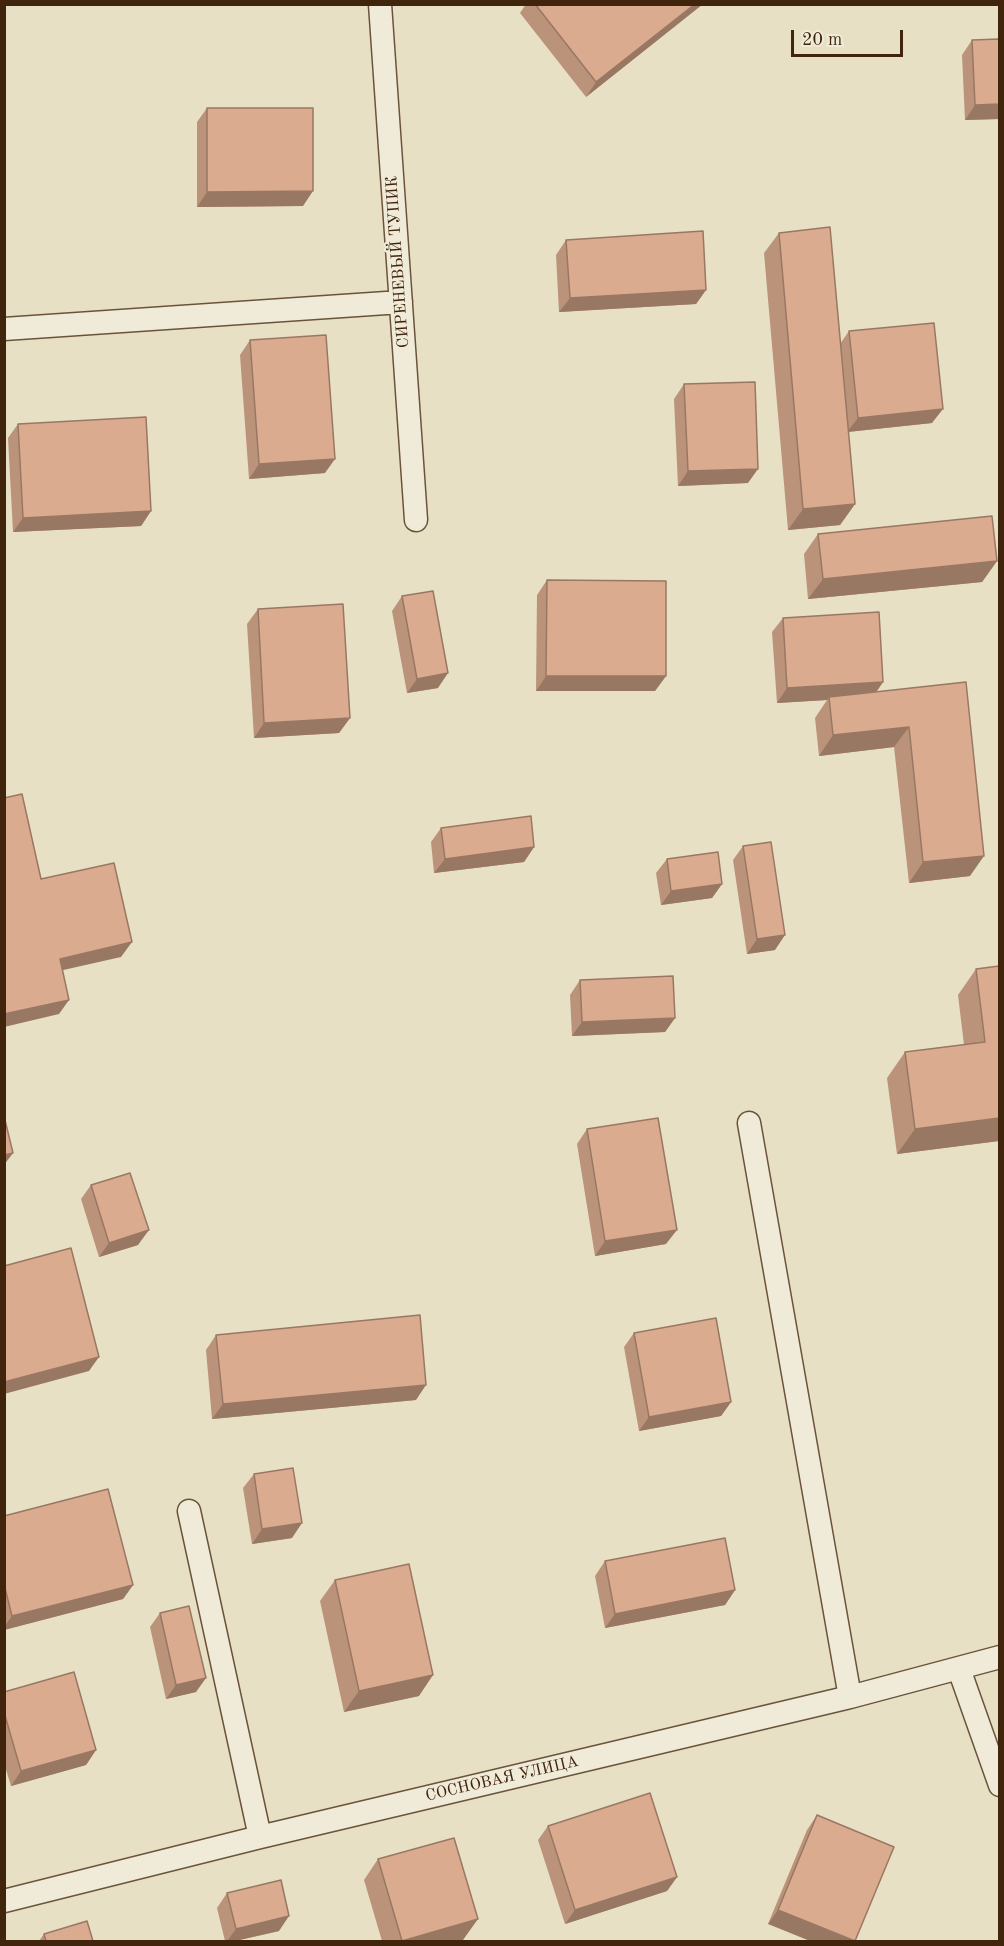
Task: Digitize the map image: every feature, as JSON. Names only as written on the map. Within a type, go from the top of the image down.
[{"type":"lane","name":"СИРЕНЕВЫЙ ТУПИК","points":[[380,4],[416,520]]},
{"type":"lane","points":[[4,329],[401,302]]},
{"type":"lane","points":[[748,1123],[850,1697]]},
{"type":"lane","points":[[189,1511],[260,1837]]},
{"type":"lane","name":"СОСНОВАЯ УЛИЦА","points":[[4,1901],[260,1837],[850,1697],[999,1657]]},
{"type":"lane","points":[[959,1669],[999,1785]]},
{"type":"building","points":[[535,4],[695,4],[596,82]]},
{"type":"building","points":[[999,39],[999,104],[975,105],[972,40]]},
{"type":"building","points":[[207,108],[313,108],[313,191],[207,192]]},
{"type":"building","points":[[830,227],[855,504],[803,509],[779,233]]},
{"type":"building","points":[[703,231],[706,290],[570,298],[566,240]]},
{"type":"building","points":[[934,323],[943,409],[858,418],[849,331]]},
{"type":"building","points":[[326,335],[335,459],[259,464],[250,340]]},
{"type":"building","points":[[755,382],[758,469],[688,471],[684,384]]},
{"type":"building","points":[[146,417],[151,511],[23,518],[18,424]]},
{"type":"building","points":[[992,516],[997,561],[823,579],[818,534]]},
{"type":"building","points":[[547,580],[666,581],[666,676],[546,676]]},
{"type":"building","points":[[433,591],[448,673],[417,679],[402,596]]},
{"type":"building","points":[[343,604],[350,718],[264,723],[258,609]]},
{"type":"building","points":[[879,612],[883,682],[787,688],[783,618]]},
{"type":"building","points":[[966,682],[984,856],[923,862],[909,727],[833,735],[829,697]]},
{"type":"building","points":[[22,794],[41,879],[114,863],[132,942],[60,959],[69,1000],[4,1014],[4,798]]},
{"type":"building","points":[[531,816],[534,847],[445,859],[441,828]]},
{"type":"building","points":[[771,842],[785,935],[757,939],[743,846]]},
{"type":"building","points":[[718,852],[722,884],[671,891],[667,859]]},
{"type":"building","points":[[999,966],[999,1118],[915,1129],[905,1052],[985,1042],[976,969]]},
{"type":"building","points":[[673,976],[675,1018],[582,1022],[580,980]]},
{"type":"building","points":[[4,1116],[13,1153],[4,1155]]},
{"type":"building","points":[[658,1118],[677,1230],[605,1241],[587,1129]]},
{"type":"building","points":[[130,1173],[149,1230],[109,1243],[91,1185]]},
{"type":"building","points":[[71,1248],[99,1357],[4,1382],[4,1266]]},
{"type":"building","points":[[420,1315],[426,1385],[223,1404],[216,1335]]},
{"type":"building","points":[[716,1318],[731,1402],[649,1417],[634,1333]]},
{"type":"building","points":[[293,1468],[302,1523],[262,1529],[254,1474]]},
{"type":"building","points":[[108,1489],[133,1585],[12,1616],[4,1584],[4,1516]]},
{"type":"building","points":[[725,1538],[735,1590],[615,1614],[605,1561]]},
{"type":"building","points":[[409,1564],[433,1675],[359,1691],[335,1580]]},
{"type":"building","points":[[189,1606],[206,1678],[176,1685],[160,1613]]},
{"type":"building","points":[[74,1672],[96,1750],[21,1771],[4,1712],[4,1692]]},
{"type":"building","points":[[650,1793],[677,1877],[575,1910],[548,1826]]},
{"type":"building","points":[[817,1815],[894,1847],[855,1941],[778,1910]]},
{"type":"building","points":[[454,1838],[478,1919],[402,1941],[378,1859]]},
{"type":"building","points":[[281,1880],[289,1916],[236,1929],[227,1893]]},
{"type":"building","points":[[87,1921],[93,1941],[46,1941],[44,1934]]}]
